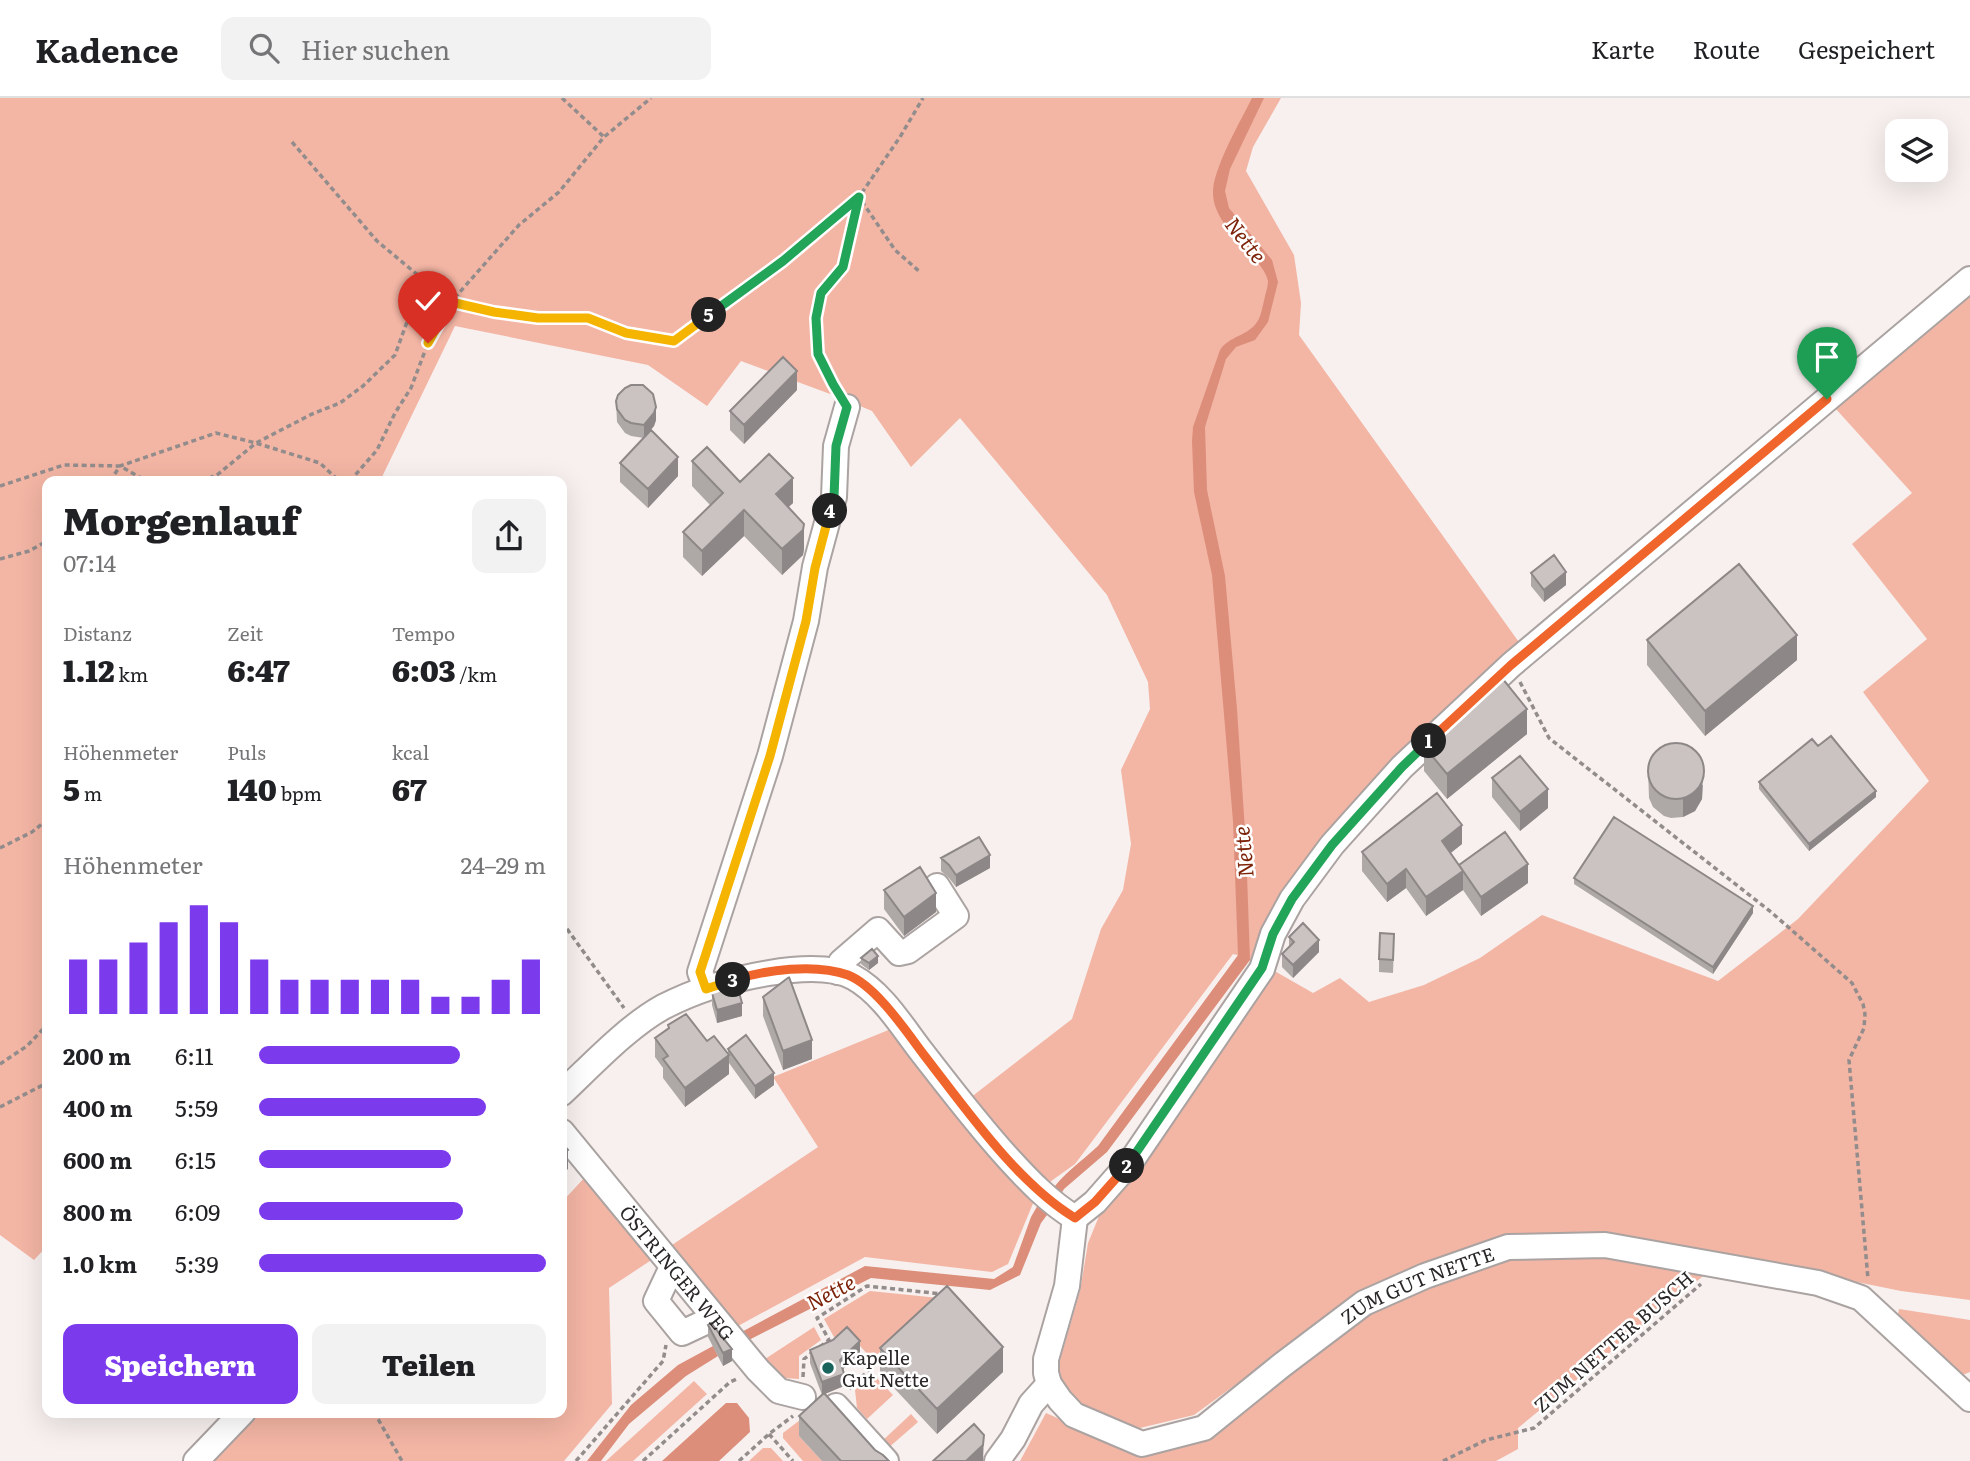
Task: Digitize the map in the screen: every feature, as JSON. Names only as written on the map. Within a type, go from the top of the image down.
[{"type":"street","points":[[1068,1214],[1095,1202],[1132,1160],[1262,968],[1273,934],[1292,899],[1332,845],[1402,767],[1511,665],[1970,279]]},
{"type":"street","points":[[706,989],[700,972],[770,756],[806,621],[815,568],[834,497],[836,446],[847,407]]},
{"type":"street","points":[[838,972],[841,962],[878,930],[899,953],[908,951],[956,916],[937,886]]},
{"type":"street","points":[[567,1088],[636,1025],[663,1007],[742,977],[785,970],[838,972],[862,984],[890,1010],[979,1126],[1029,1182],[1068,1214]]},
{"type":"street","name":"ÖSTRINGER WEG","points":[[567,1138],[750,1362],[779,1391],[803,1397]]},
{"type":"street","points":[[997,1461],[1013,1439],[1031,1404],[1049,1384],[1046,1359],[1066,1286],[1068,1214]]},
{"type":"street","name":"ZUM GUT NETTE","points":[[1049,1384],[1060,1401],[1074,1415],[1142,1444],[1204,1428],[1282,1364],[1364,1303],[1425,1276],[1508,1247],[1605,1245],[1818,1283],[1861,1298],[1970,1399]]},
{"type":"street","points":[[672,1267],[656,1301],[682,1333],[718,1323]]},
{"type":"street","points":[[836,1406],[887,1461]]},
{"type":"street","points":[[197,1461],[237,1418]]},
{"type":"path","points":[[562,98],[604,136]]},
{"type":"path","points":[[355,476],[377,450],[394,413],[411,388],[428,343],[451,302],[519,225],[559,192],[604,136],[651,98]]},
{"type":"path","points":[[214,476],[256,443],[312,414],[340,403],[363,386],[395,355],[408,319],[432,299],[538,318],[588,318],[626,333],[674,341],[783,261],[859,197],[923,98]]},
{"type":"path","points":[[292,142],[377,241],[451,302]]},
{"type":"path","points":[[859,197],[895,250],[920,272]]},
{"type":"path","points":[[847,407],[818,354],[816,318],[821,293],[843,267],[859,197]]},
{"type":"path","points":[[0,485],[64,465],[120,466],[216,433],[320,463],[334,476]]},
{"type":"path","points":[[113,476],[120,466]]},
{"type":"path","points":[[120,466],[137,476]]},
{"type":"path","points":[[0,559],[29,551],[42,544]]},
{"type":"path","points":[[1511,665],[1549,738],[1771,912],[1852,983],[1863,1003],[1864,1028],[1849,1060],[1868,1278],[1861,1298]]},
{"type":"path","points":[[0,848],[42,824]]},
{"type":"path","points":[[567,929],[636,1025]]},
{"type":"path","points":[[0,1064],[27,1046],[42,1030]]},
{"type":"path","points":[[0,1107],[42,1086]]},
{"type":"path","name":"ZUM NETTER BUSCH","points":[[1443,1461],[1486,1440],[1534,1428],[1716,1271],[1717,1264]]},
{"type":"path","points":[[739,1461],[798,1412],[803,1397],[803,1359],[829,1340],[817,1318],[867,1286],[942,1293],[947,1298]]},
{"type":"path","points":[[576,1461],[663,1361],[671,1319]]},
{"type":"path","points":[[836,1406],[850,1388],[889,1352]]},
{"type":"path","points":[[643,1461],[750,1362]]},
{"type":"path","points":[[377,1418],[402,1461]]},
{"type":"path","points":[[769,1434],[793,1461]]},
{"type":"shaded area","points":[[0,98],[1281,98],[1253,147],[1246,171],[1294,255],[1301,303],[1299,335],[1521,645],[1465,691],[1396,756],[1324,834],[1283,894],[1259,966],[1245,957],[1233,954],[1075,1164],[1047,1184],[970,1098],[1072,1019],[1101,929],[1123,890],[1131,844],[1121,770],[1150,709],[1148,682],[1107,595],[960,418],[911,467],[872,411],[741,361],[707,406],[648,365],[455,326],[382,476],[42,476],[42,1251],[34,1260],[0,1235]]},
{"type":"shaded area","points":[[1970,296],[1970,1300],[1901,1291],[1744,1259],[1601,1236],[1360,1294],[1194,1415],[1140,1428],[1084,1410],[1070,1395],[1057,1370],[1080,1291],[1088,1243],[1102,1209],[1271,969],[1313,993],[1340,978],[1369,1002],[1424,985],[1480,958],[1542,915],[1718,981],[1798,919],[1929,781],[1863,692],[1927,639],[1852,544],[1912,493],[1835,408]]},
{"type":"shaded area","points":[[891,1029],[1034,1201],[1008,1264],[992,1272],[865,1257],[738,1326],[669,1247],[818,1147],[773,1077]]},
{"type":"shaded area","points":[[586,1176],[656,1257],[609,1288],[612,1404],[564,1461],[210,1461],[250,1418],[567,1418],[567,1197]]},
{"type":"shaded area","points":[[1605,1253],[1708,1272],[1518,1428],[1518,1449],[1496,1461],[1020,1461],[1046,1413],[1142,1455],[1368,1312],[1428,1284],[1512,1255]]},
{"type":"shaded area","points":[[870,1291],[939,1298],[872,1359],[849,1334],[834,1337],[824,1319]]},
{"type":"shaded area","points":[[1899,1309],[1970,1320],[1970,1372],[1960,1376],[1897,1319]]},
{"type":"shaded area","points":[[814,1327],[821,1340],[799,1356],[799,1379],[785,1378],[765,1359]]},
{"type":"shaded area","points":[[872,1373],[893,1395],[867,1419],[857,1408],[855,1390]]},
{"type":"shaded area","points":[[694,1381],[707,1394],[633,1461],[606,1461]]},
{"type":"shaded area","points":[[911,1414],[918,1422],[887,1449],[881,1442]]},
{"type":"shaded area","points":[[800,1420],[799,1436],[822,1461],[803,1461],[783,1438],[783,1433]]},
{"type":"shaded area","points":[[763,1448],[771,1448],[783,1461],[749,1461]]},
{"type":"water","name":"Nette","points":[[1252,98],[1264,98],[1230,169],[1225,191],[1229,208],[1272,260],[1278,282],[1268,322],[1255,340],[1236,347],[1226,359],[1205,427],[1207,490],[1225,576],[1237,709],[1250,960],[1107,1152],[1064,1189],[1058,1199],[1050,1193],[1055,1186],[1098,1146],[1238,955],[1233,821],[1212,575],[1194,492],[1192,441],[1193,427],[1220,350],[1253,327],[1260,318],[1268,286],[1262,268],[1221,219],[1213,191],[1223,157]]},
{"type":"water","name":"Nette","points":[[1039,1203],[1050,1211],[1041,1223],[1020,1275],[990,1290],[871,1278],[743,1343],[736,1335],[865,1266],[994,1279],[1013,1267],[1031,1217]]},
{"type":"water","points":[[713,1346],[718,1356],[686,1376],[629,1424],[601,1461],[587,1461],[631,1405],[678,1365]]},
{"type":"water","points":[[726,1403],[737,1403],[749,1418],[750,1432],[719,1461],[662,1461]]},
{"type":"building","points":[[783,357],[797,371],[744,425],[730,411]]},
{"type":"building","points":[[631,385],[643,385],[653,394],[656,407],[644,425],[625,420],[617,409],[618,395]]},
{"type":"building","points":[[651,430],[678,457],[648,489],[620,463]]},
{"type":"building","points":[[707,447],[740,482],[769,454],[793,478],[776,494],[804,524],[803,530],[782,549],[744,510],[702,551],[683,532],[723,493],[692,461]]},
{"type":"building","points":[[1554,555],[1566,572],[1544,590],[1531,573]]},
{"type":"building","points":[[1739,564],[1797,635],[1705,711],[1647,640]]},
{"type":"building","points":[[1498,673],[1527,709],[1447,774],[1424,746],[1466,712],[1461,707]]},
{"type":"building","points":[[1831,736],[1876,791],[1809,844],[1759,782],[1812,739],[1818,746]]},
{"type":"building","points":[[1676,743],[1691,748],[1699,756],[1704,771],[1699,786],[1691,794],[1676,799],[1661,794],[1653,786],[1648,771],[1653,756],[1661,748]]},
{"type":"building","points":[[1520,756],[1548,789],[1520,812],[1492,778]]},
{"type":"building","points":[[1437,793],[1462,825],[1442,841],[1463,871],[1426,897],[1406,869],[1387,884],[1362,852]]},
{"type":"building","points":[[1614,817],[1753,906],[1713,967],[1574,878]]},
{"type":"building","points":[[1505,832],[1528,864],[1481,897],[1459,865]]},
{"type":"building","points":[[979,837],[990,855],[956,875],[941,858]]},
{"type":"building","points":[[920,867],[936,893],[904,917],[884,890]]},
{"type":"building","points":[[1303,923],[1319,940],[1293,965],[1282,954],[1294,942],[1289,937]]},
{"type":"building","points":[[1380,933],[1394,934],[1393,960],[1379,959]]},
{"type":"building","points":[[872,949],[878,956],[869,963],[861,958]]},
{"type":"building","points":[[789,977],[812,1040],[783,1051],[763,997]]},
{"type":"building","points":[[737,985],[742,1003],[717,1010],[712,993]]},
{"type":"building","points":[[686,1014],[707,1041],[714,1036],[729,1055],[685,1088],[663,1059],[668,1056],[655,1038],[669,1028],[668,1025]]},
{"type":"building","points":[[746,1035],[774,1073],[755,1086],[728,1049]]},
{"type":"building","points":[[947,1286],[1003,1347],[937,1409],[880,1348]]},
{"type":"building","points":[[711,1323],[732,1349],[723,1353],[708,1325]]},
{"type":"building","points":[[847,1327],[860,1341],[840,1360],[844,1374],[822,1382],[810,1350],[833,1340]]},
{"type":"building","points":[[824,1393],[875,1450],[889,1461],[841,1461],[799,1416]]},
{"type":"building","points":[[974,1424],[984,1435],[983,1445],[966,1461],[933,1461]]},
{"type":"place","name":"Kapelle Gut Nette","points":[[828,1368]]},
{"type":"route","points":[[428,343],[451,302],[538,318],[588,318],[626,333],[674,341],[783,261],[859,197],[843,267],[821,293],[816,318],[818,354],[847,407],[836,446],[834,497],[815,568],[806,621],[770,756],[700,972],[706,989],[742,977],[785,970],[811,969],[850,976],[890,1010],[979,1126],[1029,1182],[1075,1218],[1095,1202],[1132,1160],[1262,968],[1273,934],[1292,899],[1332,845],[1402,767],[1511,665],[1827,399]]}]
